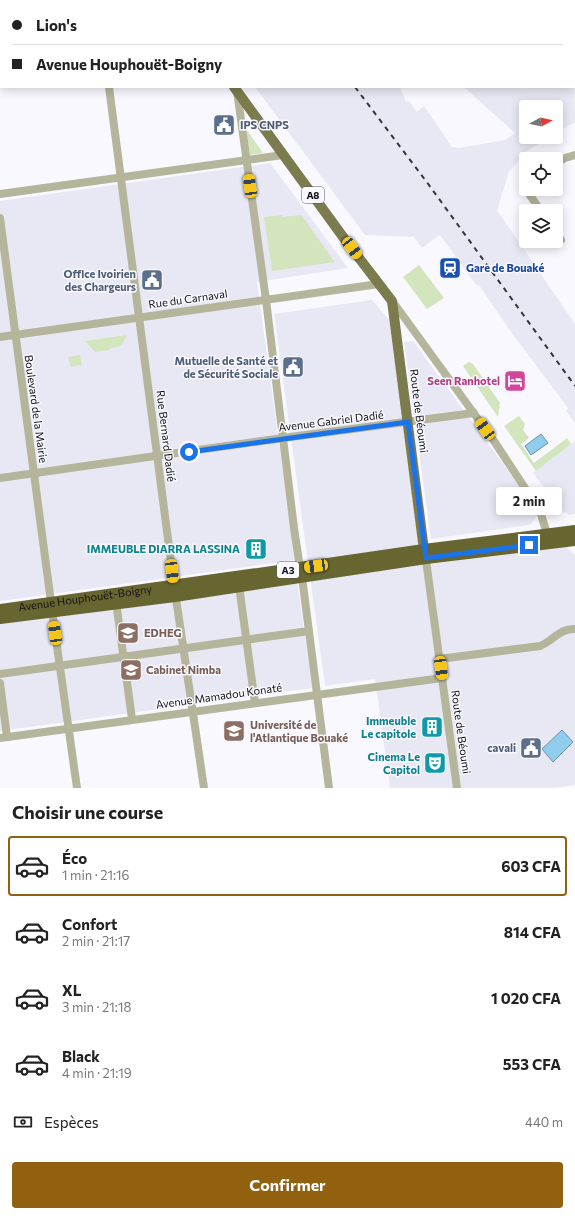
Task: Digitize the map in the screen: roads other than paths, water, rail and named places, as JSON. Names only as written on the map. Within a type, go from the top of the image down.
[{"type":"highway","name":"Avenue Houphouët-Boigny","points":[[0,618],[52,607],[301,573],[547,534],[575,531]]},
{"type":"highway","name":"Avenue Houphouët-Boigny","points":[[425,554],[575,540]]},
{"type":"highway","name":"Avenue Houphouët-Boigny","points":[[0,610],[116,602],[175,591],[239,586],[301,573]]},
{"type":"main road","name":"Route de Béoumi","points":[[235,89],[392,301],[425,554]]},
{"type":"street","name":"Rue Bernard Dadié","points":[[109,88],[175,591],[204,788]]},
{"type":"street","points":[[235,89],[266,300],[294,528],[329,788]]},
{"type":"street","points":[[563,159],[575,154]]},
{"type":"street","points":[[0,194],[283,155]]},
{"type":"street","name":"Boulevard de la Mairie","points":[[0,218],[59,665],[77,788]]},
{"type":"street","name":"Rue du Carnaval","points":[[0,337],[379,284]]},
{"type":"street","points":[[392,301],[494,441],[540,511],[547,534]]},
{"type":"street","name":"Avenue Gabriel Dadié","points":[[0,478],[474,413]]},
{"type":"street","name":"Route de Béoumi","points":[[425,554],[457,788]]},
{"type":"street","points":[[239,586],[255,702]]},
{"type":"street","points":[[116,602],[132,719]]},
{"type":"street","points":[[439,659],[540,646],[565,629],[575,629]]},
{"type":"street","points":[[0,674],[309,631]]},
{"type":"street","name":"Avenue Mamadou Konaté","points":[[4,737],[442,678]]},
{"type":"street","points":[[0,684],[4,737]]},
{"type":"water","points":[[541,434],[548,443],[531,455],[525,446]]},
{"type":"water","points":[[562,730],[573,742],[553,762],[542,749]]},
{"type":"railway","points":[[356,88],[426,181],[575,386]]},
{"type":"place","name":"IPS CNPS","points":[[224,125]]},
{"type":"place","name":"Gare de Bouaké","points":[[450,268]]},
{"type":"place","name":"Office Ivoirien des Chargeurs","points":[[152,280]]},
{"type":"place","name":"Mutuelle de Santé et de Sécurité Sociale","points":[[293,367]]},
{"type":"place","name":"Seen Ranhotel","points":[[515,381]]},
{"type":"place","name":"IMMEUBLE DIARRA LASSINA","points":[[256,549]]},
{"type":"place","name":"EDHEG","points":[[128,633]]},
{"type":"place","name":"Cabinet Nimba","points":[[131,670]]},
{"type":"place","name":"Immeuble Le capitole","points":[[432,727]]},
{"type":"place","name":"Université de l'Atlantique Bouaké","points":[[234,731]]},
{"type":"place","name":"cavali","points":[[531,748]]},
{"type":"place","name":"Cinema Le Capitol","points":[[435,763]]}]
